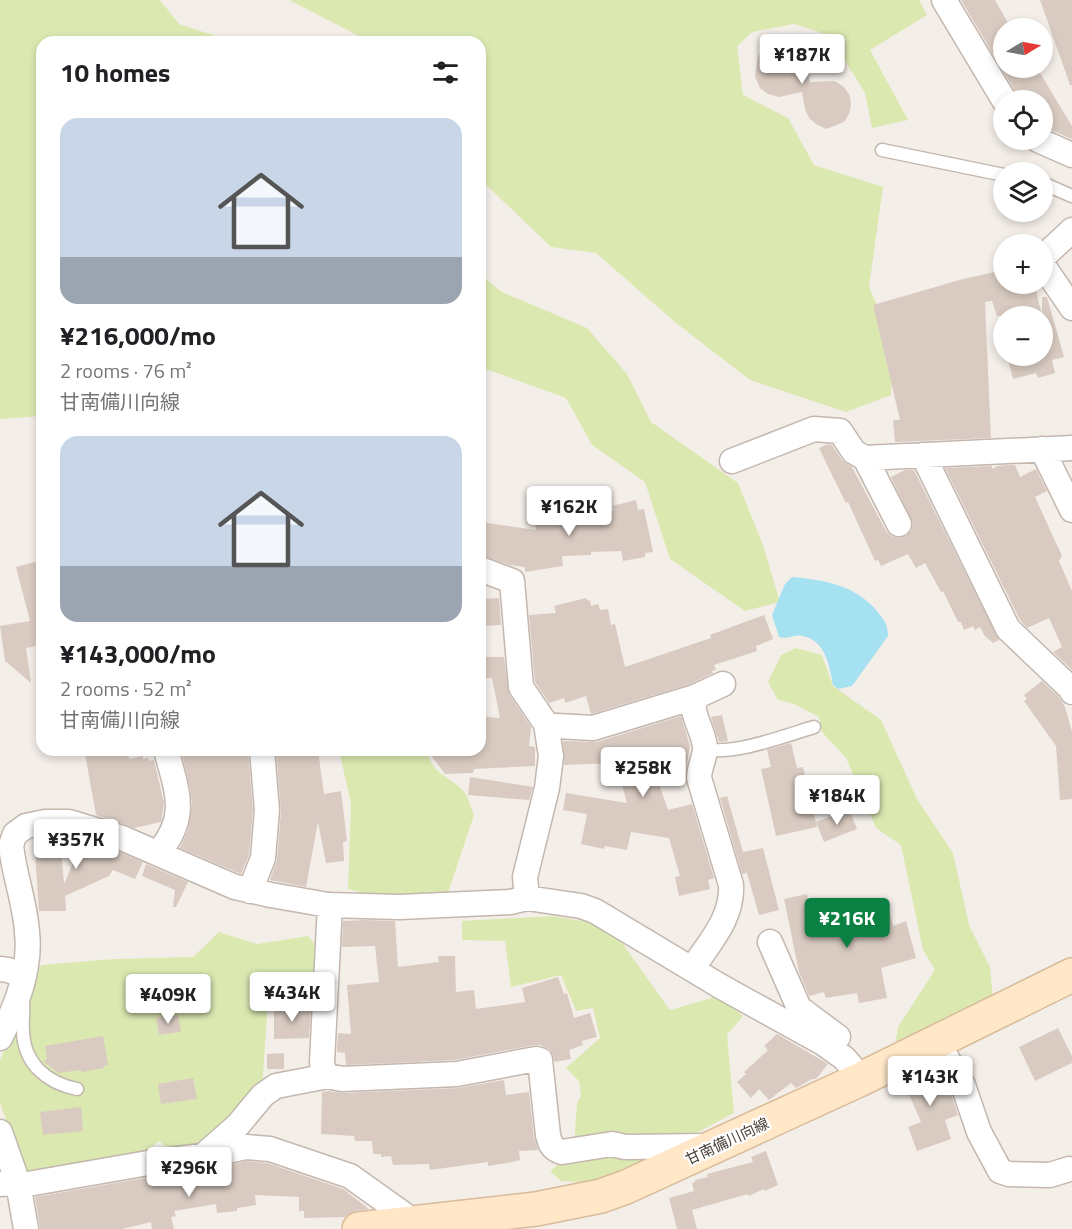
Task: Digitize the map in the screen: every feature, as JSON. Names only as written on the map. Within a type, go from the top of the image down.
[{"type":"main road","name":"甘南備川向線","points":[[359,1229],[536,1209],[601,1196],[652,1176],[717,1146],[855,1073],[937,1042],[1072,975]]},
{"type":"street","points":[[944,0],[998,90]]},
{"type":"street","points":[[1053,147],[1072,155]]},
{"type":"street","points":[[1053,248],[1072,230]]},
{"type":"street","points":[[1053,280],[1072,308]]},
{"type":"street","points":[[732,461],[814,429],[840,431],[854,452],[865,458],[1072,448]]},
{"type":"street","points":[[1042,449],[1072,510]]},
{"type":"street","points":[[923,455],[1008,629],[1072,692]]},
{"type":"street","points":[[865,458],[899,524]]},
{"type":"street","points":[[486,571],[512,581],[521,687],[547,728],[551,756],[547,788],[525,877],[527,898]]},
{"type":"street","points":[[547,728],[557,726],[593,728],[695,698],[723,684]]},
{"type":"street","points":[[692,969],[722,925],[731,896],[731,885],[699,778],[699,768],[705,749],[693,702],[695,698]]},
{"type":"street","points":[[159,852],[169,840],[178,820],[178,803],[167,756]]},
{"type":"street","points":[[250,891],[263,858],[267,810],[262,756]]},
{"type":"street","points":[[7,832],[15,834],[26,826],[45,822],[69,822],[159,852],[235,887],[330,905],[400,908],[510,902],[527,898],[581,906],[595,911],[823,1043],[844,1058],[855,1073]]},
{"type":"street","points":[[0,1038],[22,984],[28,953],[27,932],[7,832]]},
{"type":"street","points":[[328,1076],[323,1069],[322,1062],[330,905]]},
{"type":"street","points":[[770,942],[799,1008],[850,1046],[859,1059],[855,1073]]},
{"type":"street","points":[[0,969],[8,970],[22,984]]},
{"type":"street","points":[[937,1042],[963,1085],[979,1132],[1000,1171],[1009,1174],[1050,1175],[1069,1168]]},
{"type":"street","points":[[204,1155],[238,1125],[263,1095],[276,1086],[328,1076],[342,1079],[457,1074],[536,1059],[540,1060],[548,1134],[550,1144],[555,1150],[562,1152],[612,1144],[625,1147],[717,1146]]},
{"type":"street","points":[[0,1132],[9,1184],[26,1229]]},
{"type":"street","points":[[9,1184],[28,1184],[246,1147],[270,1149],[350,1176],[416,1223]]},
{"type":"lane","points":[[882,150],[993,172]]},
{"type":"lane","points":[[1053,188],[1072,196]]},
{"type":"lane","points":[[705,749],[718,752],[814,727]]},
{"type":"lane","points":[[22,984],[23,1034],[28,1054],[49,1080],[77,1089]]},
{"type":"green space","points":[[0,0],[160,0],[179,24],[216,36],[36,36],[36,416],[0,419]]},
{"type":"green space","points":[[289,0],[919,0],[927,15],[870,50],[908,120],[872,128],[865,93],[829,35],[794,24],[752,32],[737,46],[743,95],[788,118],[814,165],[883,187],[869,287],[894,343],[891,395],[846,412],[750,380],[676,323],[596,253],[551,247],[486,185],[486,36],[357,35]]},
{"type":"green space","points":[[486,279],[502,292],[587,328],[627,374],[651,422],[738,483],[763,545],[780,602],[745,611],[670,559],[645,482],[592,445],[566,398],[486,369]]},
{"type":"green space","points":[[796,648],[822,655],[833,686],[881,720],[917,799],[953,853],[969,925],[990,967],[993,1000],[895,1045],[898,1027],[935,970],[923,950],[901,845],[876,828],[846,758],[822,732],[819,717],[794,704],[778,700],[768,682],[781,655]]},
{"type":"green space","points":[[340,756],[429,756],[437,770],[465,793],[474,815],[447,896],[375,896],[348,889],[351,804]]},
{"type":"green space","points":[[552,916],[593,923],[622,943],[670,1010],[718,996],[743,1016],[727,1035],[734,1113],[600,1184],[561,1181],[550,1171],[571,1155],[574,1146],[577,1103],[581,1096],[579,1081],[566,1068],[600,1038],[593,1008],[576,1011],[561,975],[511,987],[505,941],[462,940],[462,921]]},
{"type":"green space","points":[[219,932],[257,944],[308,936],[322,953],[317,1003],[268,1001],[262,1089],[199,1153],[174,1154],[159,1141],[135,1160],[27,1179],[0,1103],[0,1060],[41,965],[114,959],[193,957]]},
{"type":"water","points":[[792,577],[839,585],[868,602],[885,622],[888,636],[852,686],[838,689],[833,685],[825,655],[816,642],[802,636],[779,637],[772,615],[785,584]]},
{"type":"building","points":[[961,0],[995,0],[1005,18],[993,18],[993,54]]},
{"type":"building","points":[[1040,0],[1072,0],[1072,85],[1070,85],[1053,37],[1053,18],[1046,18]]},
{"type":"building","points":[[779,43],[790,45],[802,53],[810,82],[835,81],[844,87],[850,96],[851,106],[844,122],[826,129],[809,118],[802,92],[779,97],[768,94],[760,88],[755,76],[758,56],[764,49]]},
{"type":"building","points":[[1007,78],[1043,78],[1050,90],[1014,90]]},
{"type":"building","points":[[1053,95],[1072,126],[1072,139],[1053,131]]},
{"type":"building","points":[[993,272],[993,294],[1037,294],[1040,306],[994,306],[992,301],[985,302],[991,438],[895,442],[893,420],[900,420],[873,305]]},
{"type":"building","points":[[1042,297],[1047,297],[1050,306],[1042,306]]},
{"type":"building","points":[[1053,318],[1064,357],[1053,360]]},
{"type":"building","points":[[1053,364],[1055,373],[1038,378],[1036,373],[1013,379],[1010,366]]},
{"type":"building","points":[[828,444],[832,445],[843,461],[852,467],[886,531],[898,538],[906,536],[913,524],[891,477],[905,470],[914,470],[999,640],[993,643],[984,635],[980,627],[975,630],[973,626],[964,630],[925,563],[916,568],[908,554],[881,566],[878,560],[875,561],[848,502],[846,503],[819,448]]},
{"type":"building","points":[[1015,465],[1020,477],[1036,469],[1047,491],[1035,497],[1062,556],[1059,561],[1072,591],[1072,670],[1053,652],[1062,647],[1049,618],[1027,628],[1020,620],[945,468],[992,466],[992,469],[998,466]]},
{"type":"building","points":[[636,500],[638,510],[644,509],[653,552],[645,553],[645,557],[623,561],[621,551],[562,556],[563,566],[525,572],[525,567],[486,557],[486,523],[536,530],[535,513],[614,510],[612,506]]},
{"type":"building","points":[[36,562],[36,646],[26,648],[31,683],[5,661],[0,626],[30,621],[16,567]]},
{"type":"building","points":[[499,598],[501,625],[486,626],[486,599]]},
{"type":"building","points":[[586,598],[590,600],[591,606],[598,604],[600,610],[608,609],[611,625],[615,624],[625,667],[711,638],[710,635],[764,615],[773,639],[756,646],[757,651],[714,665],[716,670],[712,671],[713,673],[690,684],[591,714],[586,696],[565,703],[564,698],[549,703],[535,682],[529,615],[556,613],[554,606]]},
{"type":"building","points":[[486,657],[504,657],[509,694],[531,727],[529,746],[535,747],[535,766],[474,769],[473,773],[445,774],[432,756],[486,756],[486,717],[500,718],[492,678],[486,678]]},
{"type":"building","points":[[1042,681],[1058,696],[1065,707],[1072,732],[1072,799],[1060,800],[1056,746],[1024,701],[1027,699],[1024,695]]},
{"type":"building","points":[[722,715],[728,741],[719,742],[711,717]]},
{"type":"building","points":[[681,716],[690,746],[686,768],[656,776],[668,810],[692,804],[714,878],[708,880],[710,889],[679,896],[675,877],[680,876],[669,838],[631,832],[627,850],[605,846],[604,849],[581,844],[587,814],[563,810],[566,793],[627,803],[616,763],[564,765],[563,741],[597,742]]},
{"type":"building","points":[[791,743],[797,768],[803,767],[817,827],[776,836],[761,769],[771,767],[767,750]]},
{"type":"building","points":[[85,756],[129,756],[129,759],[143,756],[143,759],[154,760],[164,803],[161,822],[134,828],[96,815]]},
{"type":"building","points":[[182,756],[248,756],[253,810],[249,855],[241,874],[180,848],[188,830],[192,804]]},
{"type":"building","points":[[276,756],[319,756],[324,794],[341,791],[347,841],[343,842],[344,861],[326,863],[318,822],[306,887],[270,880],[277,860],[281,811]]},
{"type":"building","points":[[470,777],[533,787],[529,800],[468,795]]},
{"type":"building","points":[[727,796],[743,852],[763,848],[779,910],[759,915],[747,873],[742,874],[720,798]]},
{"type":"building","points":[[849,809],[857,829],[824,842],[816,822]]},
{"type":"building","points":[[60,836],[64,884],[82,841],[117,851],[143,862],[135,879],[113,870],[109,876],[65,896],[66,911],[39,911],[35,852],[38,852],[38,838]]},
{"type":"building","points":[[146,864],[188,882],[176,907],[173,907],[175,890],[142,876]]},
{"type":"building","points":[[807,894],[813,920],[887,903],[893,926],[906,921],[916,958],[881,968],[887,998],[859,1003],[857,993],[826,998],[824,992],[809,996],[799,972],[784,899]]},
{"type":"building","points":[[343,921],[395,921],[398,967],[439,962],[438,956],[455,956],[456,992],[474,990],[476,1009],[525,1002],[522,988],[558,977],[564,994],[567,993],[574,1018],[590,1013],[597,1037],[582,1041],[583,1045],[569,1050],[571,1059],[555,1062],[550,1050],[534,1045],[455,1060],[346,1065],[345,1053],[337,1052],[338,1033],[351,1034],[347,985],[379,982],[375,946],[342,947]]},
{"type":"building","points":[[294,1006],[311,1006],[309,1038],[274,1039],[274,1010],[294,1010]]},
{"type":"building","points":[[178,1015],[181,1032],[159,1035],[156,1018]]},
{"type":"building","points":[[1058,1028],[1072,1056],[1072,1063],[1035,1081],[1019,1047]]},
{"type":"building","points":[[777,1034],[828,1064],[816,1079],[796,1088],[791,1083],[769,1100],[759,1089],[751,1098],[737,1082],[746,1074],[744,1072],[768,1050],[764,1046]]},
{"type":"building","points":[[103,1036],[108,1065],[104,1068],[58,1073],[43,1061],[47,1059],[45,1046]]},
{"type":"building","points":[[284,1053],[284,1069],[267,1069],[267,1054]]},
{"type":"building","points":[[934,1064],[950,1091],[958,1115],[945,1120],[951,1139],[917,1151],[908,1127],[921,1122],[901,1080]]},
{"type":"building","points":[[193,1078],[197,1099],[161,1104],[158,1084]]},
{"type":"building","points":[[504,1080],[506,1095],[529,1092],[534,1137],[538,1150],[519,1151],[520,1160],[488,1166],[488,1162],[430,1170],[429,1164],[393,1165],[391,1156],[381,1157],[381,1154],[373,1154],[372,1141],[355,1141],[354,1136],[321,1134],[322,1092],[458,1088]]},
{"type":"building","points":[[81,1107],[83,1131],[43,1135],[40,1112]]},
{"type":"building","points":[[766,1151],[778,1185],[749,1196],[748,1194],[692,1210],[697,1229],[677,1229],[669,1198],[694,1191],[692,1183],[708,1177],[707,1174],[753,1162],[751,1157]]},
{"type":"building","points":[[247,1161],[267,1163],[343,1189],[369,1209],[356,1211],[345,1217],[304,1218],[304,1211],[299,1211],[299,1197],[255,1195],[256,1205],[237,1208],[237,1211],[217,1213],[216,1204],[174,1211],[176,1216],[171,1217],[174,1229],[152,1229],[151,1222],[122,1229],[40,1229],[35,1197],[212,1169]]}]
